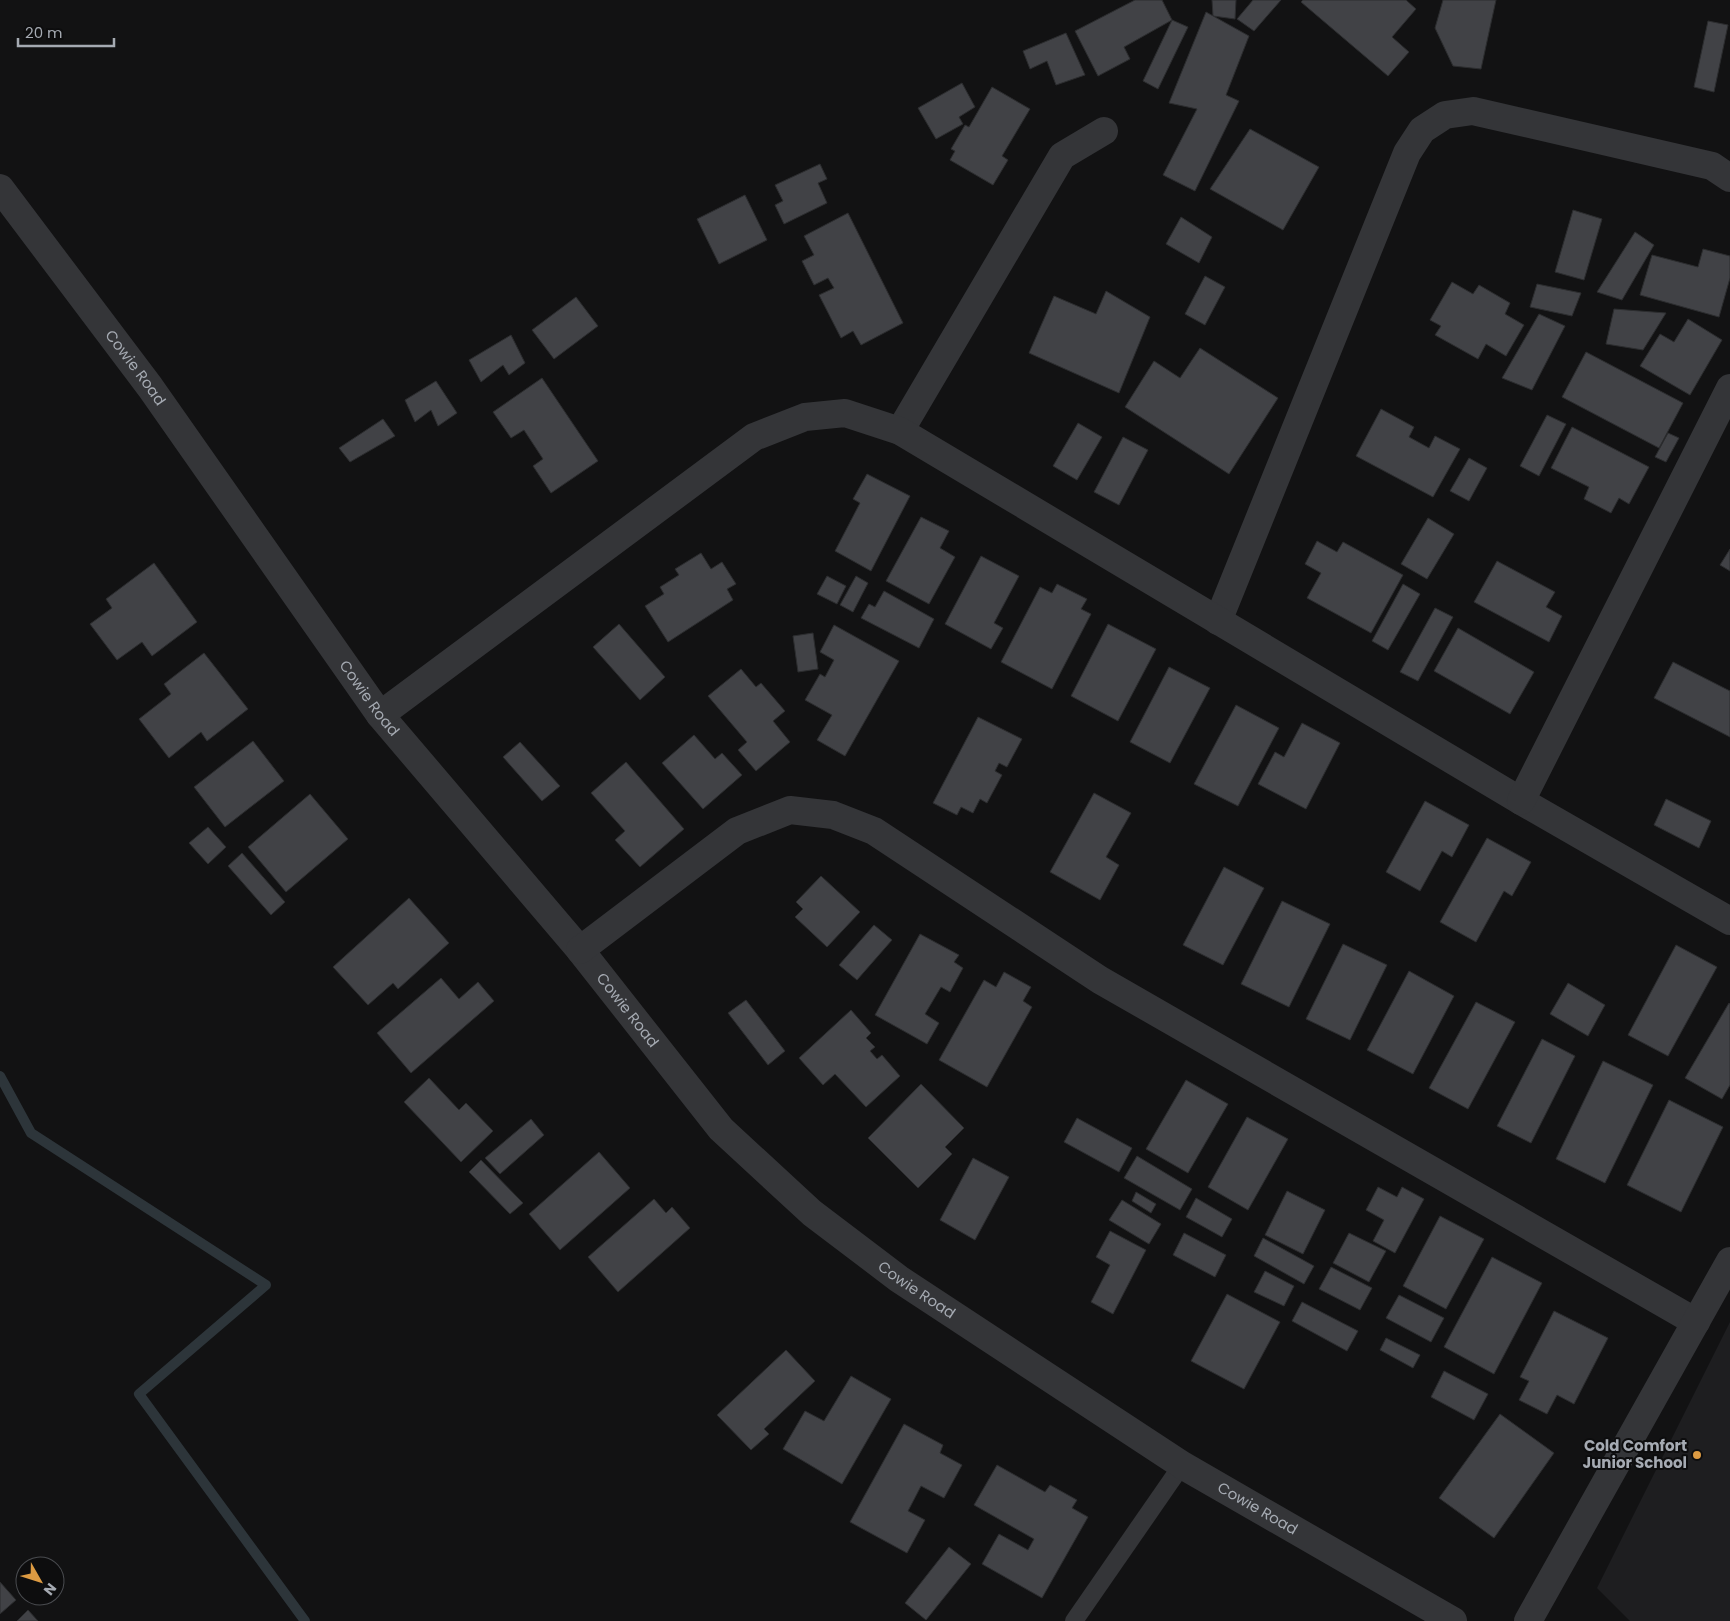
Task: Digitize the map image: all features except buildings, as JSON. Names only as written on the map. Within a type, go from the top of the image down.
[{"type":"street","points":[[1218,621],[1407,153],[1422,130],[1446,115],[1473,111],[1712,166],[1730,178]]},
{"type":"street","points":[[900,431],[1062,156],[1104,130]]},
{"type":"street","name":"Cowie Road","points":[[0,188],[150,387],[380,715],[580,950],[721,1129],[812,1213],[899,1279],[1182,1465],[1453,1621]]},
{"type":"street","points":[[1521,801],[1730,388]]},
{"type":"street","points":[[380,715],[754,437],[805,417],[844,414],[900,431],[1521,801],[1730,921]]},
{"type":"street","points":[[580,950],[737,830],[790,810],[832,816],[874,831],[1100,980],[1696,1322]]},
{"type":"street","points":[[1528,1621],[1730,1261]]},
{"type":"lane","points":[[1074,1621],[1182,1465]]},
{"type":"shaded area","name":"Cold Comfort Junior School","points":[[1730,1322],[1730,1621],[1630,1621],[1597,1588]]},
{"type":"waterway","points":[[0,1076],[31,1133],[266,1285],[139,1394],[305,1621]]},
{"type":"place","name":"Cold Comfort Junior School","points":[[1697,1455]]}]
